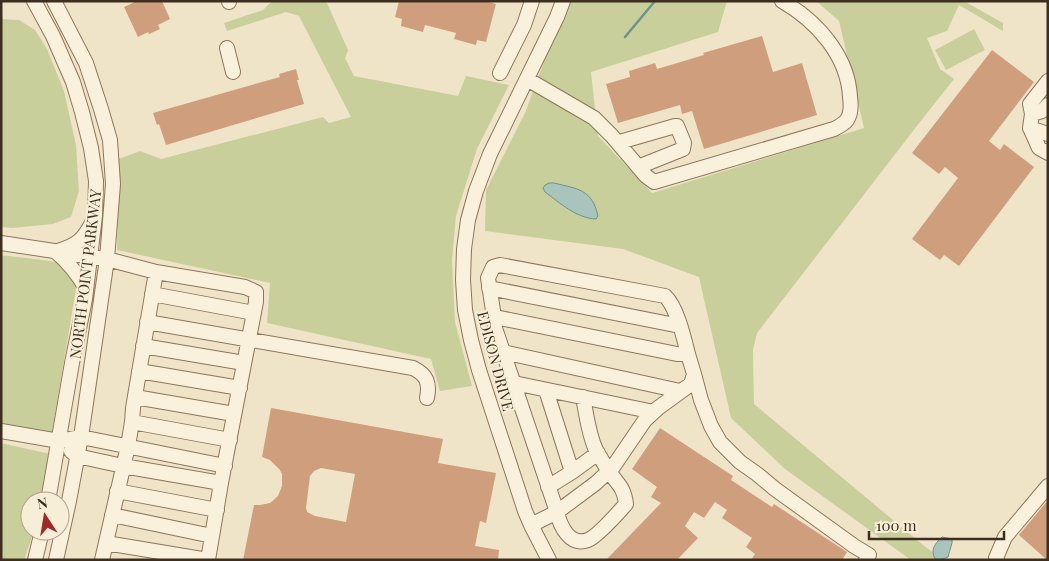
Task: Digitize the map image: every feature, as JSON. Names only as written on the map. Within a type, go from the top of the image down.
[{"type":"street","name":"NORTH POINT PARKWAY","points":[[34,1],[53,36],[73,82],[91,148],[96,181],[95,216],[86,289],[50,491]]},
{"type":"street","name":"NORTH POINT PARKWAY","points":[[54,1],[86,63],[110,140],[112,184],[107,259],[81,437],[56,560]]},
{"type":"street","points":[[500,73],[524,25],[532,1]]},
{"type":"street","name":"EDISON DRIVE","points":[[549,560],[530,524],[470,340],[463,280],[464,249],[468,220],[476,191],[490,154],[563,1]]},
{"type":"street","points":[[526,79],[594,118],[646,176],[654,182],[834,129],[846,120],[851,106],[850,84],[842,62],[816,25],[795,8],[782,1]]},
{"type":"street","points":[[227,48],[233,72]]},
{"type":"street","points":[[1048,82],[1030,104],[1031,121],[1039,148],[1048,153]]},
{"type":"street","points":[[1031,121],[1048,105]]},
{"type":"street","points":[[1031,121],[1048,134]]},
{"type":"street","points":[[620,145],[623,141],[677,126],[684,143],[683,149],[638,167]]},
{"type":"street","points":[[55,252],[78,243],[86,235],[95,216]]},
{"type":"street","points":[[1,243],[90,258],[107,259],[156,272],[245,287],[256,292],[256,302],[208,560],[106,543]]},
{"type":"street","points":[[55,252],[68,262],[86,289]]},
{"type":"street","points":[[583,397],[595,448],[608,471],[621,486],[626,504],[595,535],[587,540],[577,541],[567,534],[562,527],[495,328],[488,278],[493,267],[500,265],[666,296],[670,301],[680,326],[701,400],[711,426],[720,442],[740,462],[775,490],[871,558]]},
{"type":"street","points":[[102,560],[128,446],[156,272]]},
{"type":"street","points":[[489,288],[680,326]]},
{"type":"street","points":[[152,294],[254,313]]},
{"type":"street","points":[[494,317],[677,354],[688,354]]},
{"type":"street","points":[[147,322],[413,368],[422,373],[427,382],[427,398]]},
{"type":"street","points":[[143,346],[244,363]]},
{"type":"street","points":[[503,352],[680,391]]},
{"type":"street","points":[[139,371],[240,388]]},
{"type":"street","points":[[530,524],[557,512],[596,483],[613,467],[645,420],[691,384],[694,374]]},
{"type":"street","points":[[514,383],[654,412]]},
{"type":"street","points":[[546,390],[572,472]]},
{"type":"street","points":[[135,397],[234,414]]},
{"type":"street","points":[[132,422],[230,440]]},
{"type":"street","points":[[1,431],[59,441],[81,437],[225,466]]},
{"type":"street","points":[[59,441],[77,456],[222,483]]},
{"type":"street","points":[[548,487],[598,453]]},
{"type":"street","points":[[996,560],[1005,537],[1048,486]]},
{"type":"street","points":[[117,491],[217,510]]},
{"type":"street","points":[[112,515],[212,536]]},
{"type":"street","points":[[35,560],[40,541]]},
{"type":"green space","points":[[272,1],[326,1],[348,50],[345,58],[354,76],[458,96],[466,76],[509,85],[477,149],[456,216],[452,261],[455,322],[472,386],[440,391],[431,359],[267,323],[270,283],[117,250],[119,159],[140,151],[161,159],[323,117],[329,123],[351,117],[299,16],[286,12],[227,31],[224,23],[263,10]]},
{"type":"green space","points":[[566,1],[727,1],[718,32],[591,72],[598,136],[652,193],[864,128],[839,21],[816,1],[964,1],[1003,23],[1003,31],[959,5],[947,31],[927,38],[940,69],[954,79],[757,333],[753,350],[754,404],[943,560],[911,560],[785,469],[731,418],[699,277],[623,249],[485,231],[486,190],[525,113]]},
{"type":"green space","points":[[2,19],[19,20],[35,30],[47,49],[64,91],[76,145],[79,191],[71,217],[53,224],[12,228],[1,227]]},
{"type":"green space","points":[[974,29],[985,50],[946,70],[935,50]]},
{"type":"green space","points":[[1,255],[60,263],[69,270],[76,289],[52,432],[40,434],[1,427]]},
{"type":"green space","points":[[1,443],[50,454],[42,491],[20,491],[20,541],[31,541],[24,560],[1,560]]},
{"type":"water","points":[[549,183],[577,189],[588,195],[598,216],[596,219],[575,213],[545,192],[543,188]]},
{"type":"water","points":[[942,537],[952,539],[948,557],[935,559],[934,547]]},
{"type":"building","points":[[137,1],[162,1],[170,19],[158,25],[160,29],[138,37],[124,7]]},
{"type":"building","points":[[399,1],[486,1],[496,4],[486,42],[477,40],[476,45],[454,39],[456,33],[425,25],[423,32],[401,26],[402,19],[395,17]]},
{"type":"building","points":[[762,36],[773,72],[802,63],[817,115],[704,149],[692,111],[682,114],[680,105],[618,123],[606,84],[630,77],[629,71],[655,63],[657,69]]},
{"type":"building","points":[[992,50],[1034,82],[989,141],[1000,150],[1004,144],[1034,167],[959,266],[944,255],[940,260],[912,239],[958,178],[945,167],[939,174],[912,153]]},
{"type":"building","points":[[296,69],[304,104],[166,145],[153,113],[280,77],[279,74]]},
{"type":"building","points":[[271,408],[443,439],[438,463],[496,473],[486,523],[480,521],[475,546],[499,550],[498,560],[243,560],[254,505],[270,503],[278,496],[282,486],[280,470],[270,460],[262,457]],"holes":[[[321,468],[355,474],[346,522],[315,516],[307,512],[310,476],[314,471]]]},
{"type":"building","points":[[660,428],[733,476],[731,480],[772,507],[774,504],[847,552],[842,560],[751,560],[755,554],[746,547],[752,538],[722,518],[727,510],[715,502],[704,518],[694,512],[685,526],[698,538],[677,560],[606,560],[661,503],[651,497],[657,487],[632,469]]},
{"type":"building","points":[[1048,500],[1048,560],[1047,560],[1019,535]]},
{"type":"waterway","points":[[625,37],[655,1]]}]
